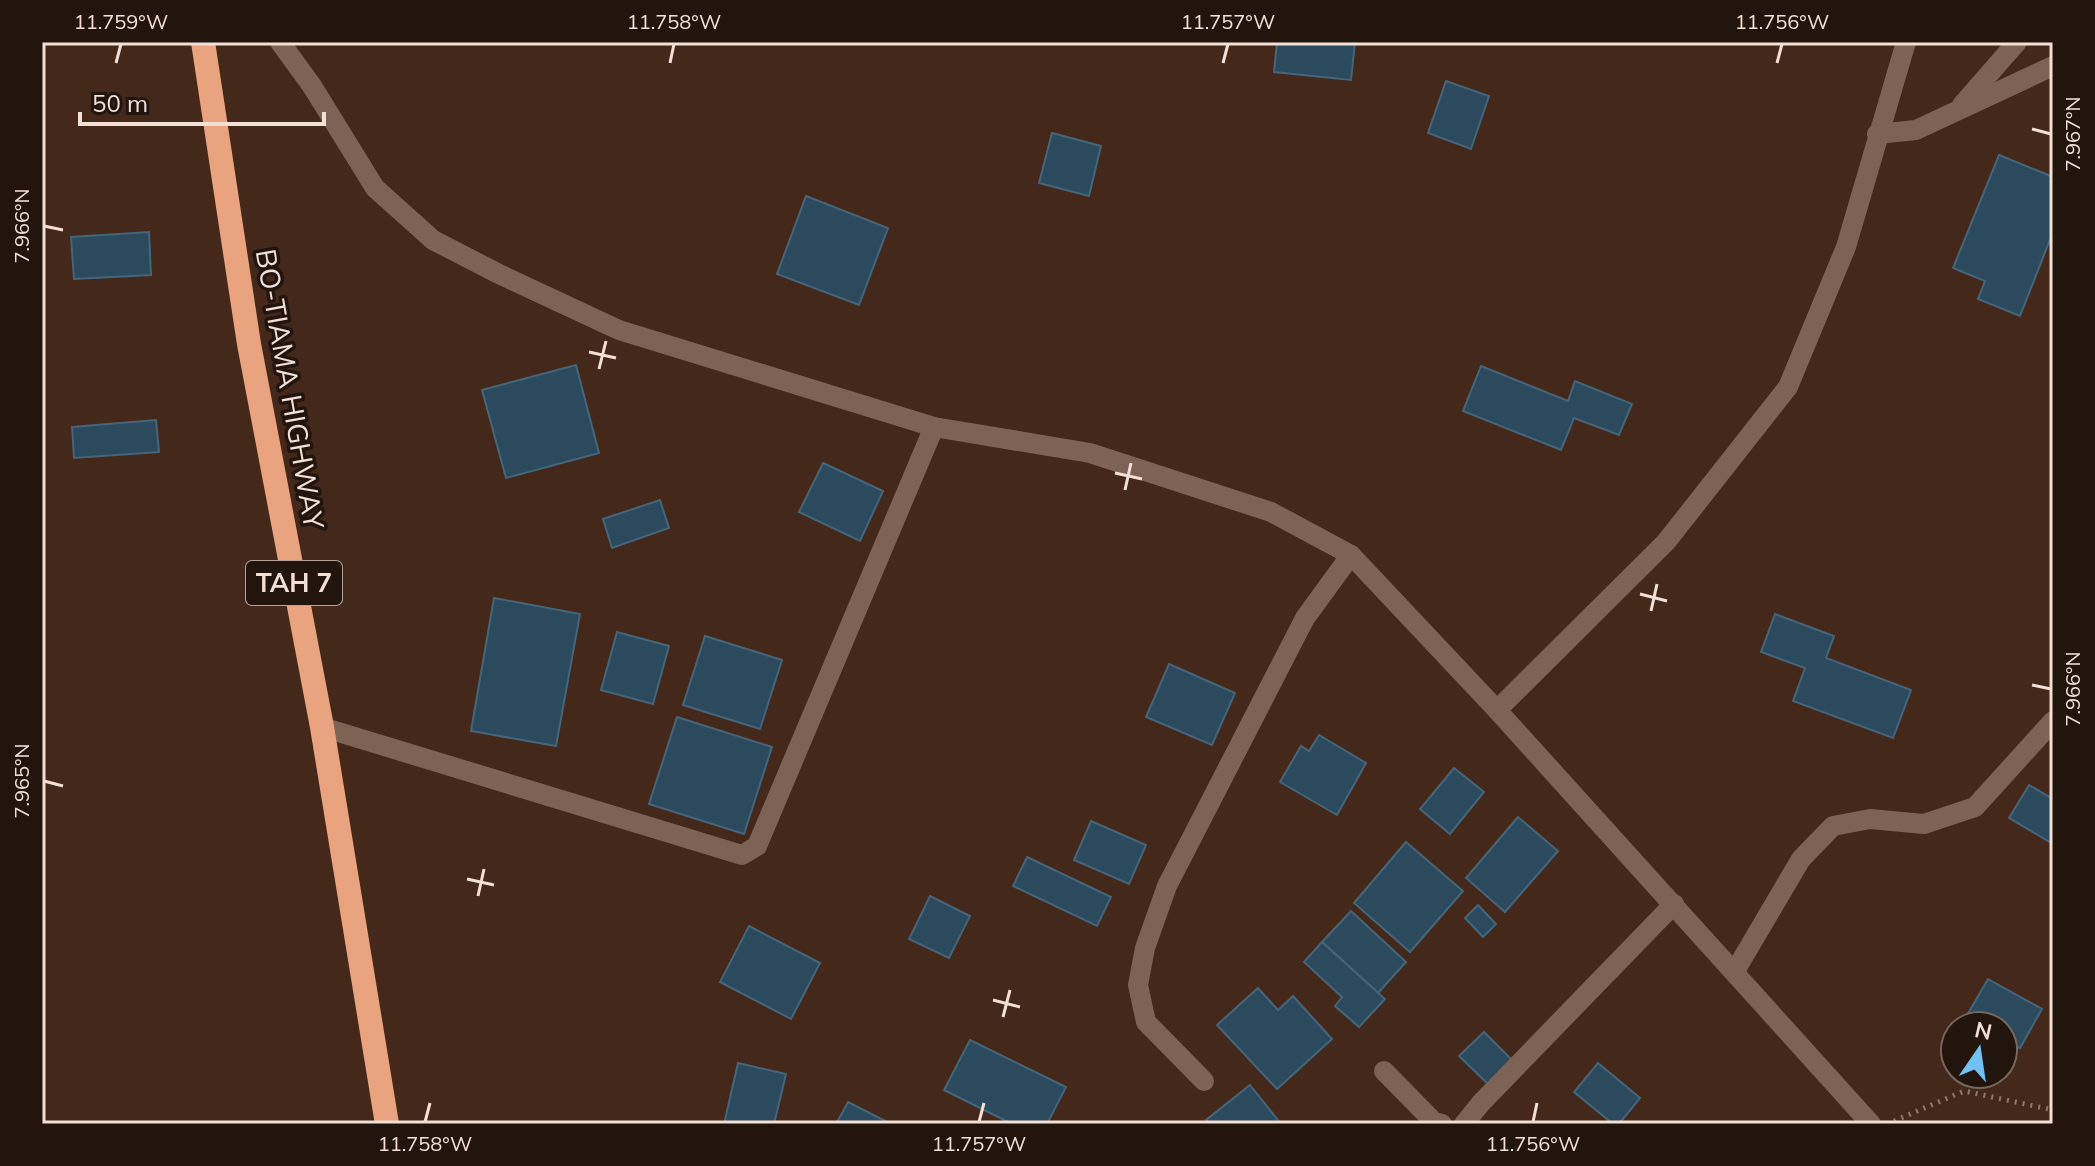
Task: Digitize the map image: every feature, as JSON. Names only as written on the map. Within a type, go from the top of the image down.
[{"type":"highway","name":"BO-TIAMA HIGHWAY","points":[[203,42],[249,344],[322,727],[387,1124]]},
{"type":"street","points":[[280,42],[312,86],[375,188],[433,240],[619,330],[934,427],[1090,453],[1271,512],[1351,555],[1497,710],[1871,1124]]},
{"type":"street","points":[[1497,710],[1666,542],[1788,387],[1846,247],[1906,42]]},
{"type":"street","points":[[1957,111],[2017,42]]},
{"type":"street","points":[[1877,134],[1916,130],[2053,66]]},
{"type":"street","points":[[322,727],[742,855],[757,846],[934,427]]},
{"type":"street","points":[[1204,1081],[1146,1022],[1138,985],[1145,948],[1167,886],[1305,618],[1351,555]]},
{"type":"street","points":[[1735,971],[1801,859],[1833,826],[1870,819],[1924,824],[1975,807],[2053,721]]},
{"type":"street","points":[[1464,1124],[1674,904]]},
{"type":"street","points":[[1384,1071],[1434,1122],[1442,1124]]},
{"type":"path","points":[[1886,1124],[1964,1091],[2053,1110]]},
{"type":"building","points":[[1277,42],[1355,42],[1351,80],[1274,72]]},
{"type":"building","points":[[1446,81],[1489,96],[1471,149],[1428,133]]},
{"type":"building","points":[[1052,133],[1101,146],[1089,196],[1039,183]]},
{"type":"building","points":[[1999,155],[2053,177],[2053,232],[2020,316],[1978,299],[1985,281],[1953,268]]},
{"type":"building","points":[[806,196],[888,228],[859,305],[777,274]]},
{"type":"building","points":[[149,232],[151,275],[74,279],[71,237]]},
{"type":"building","points":[[576,365],[599,453],[506,478],[482,390]]},
{"type":"building","points":[[1481,366],[1568,401],[1575,381],[1632,404],[1619,435],[1574,418],[1561,450],[1463,411]]},
{"type":"building","points":[[156,420],[159,452],[74,458],[72,427]]},
{"type":"building","points":[[823,463],[883,491],[860,541],[799,512]]},
{"type":"building","points":[[660,500],[669,528],[612,548],[603,519]]},
{"type":"building","points":[[494,598],[580,614],[556,746],[471,731]]},
{"type":"building","points":[[1775,614],[1834,636],[1826,658],[1911,690],[1893,738],[1793,701],[1805,668],[1761,652]]},
{"type":"building","points":[[617,632],[669,646],[653,704],[601,690]]},
{"type":"building","points":[[705,636],[782,660],[760,729],[683,705]]},
{"type":"building","points":[[1169,664],[1235,693],[1212,745],[1146,717]]},
{"type":"building","points":[[677,717],[772,747],[744,834],[649,804]]},
{"type":"building","points":[[1319,735],[1366,763],[1337,815],[1280,782],[1301,746],[1309,751]]},
{"type":"building","points":[[1454,768],[1484,792],[1450,834],[1420,809]]},
{"type":"building","points":[[2029,785],[2053,799],[2053,844],[2009,818]]},
{"type":"building","points":[[1518,817],[1558,851],[1505,912],[1466,878]]},
{"type":"building","points":[[1091,821],[1146,845],[1129,884],[1074,860]]},
{"type":"building","points":[[1406,842],[1463,891],[1410,952],[1354,903]]},
{"type":"building","points":[[1027,857],[1111,897],[1097,926],[1013,886]]},
{"type":"building","points":[[930,896],[970,916],[949,958],[909,939]]},
{"type":"building","points":[[1478,905],[1496,924],[1483,937],[1465,918]]},
{"type":"building","points":[[1351,911],[1406,962],[1378,993],[1322,942]]},
{"type":"building","points":[[749,926],[820,963],[791,1019],[720,982]]},
{"type":"building","points":[[1322,942],[1385,999],[1359,1027],[1335,1006],[1342,997],[1304,962]]},
{"type":"building","points":[[1988,979],[2042,1009],[2020,1048],[2019,1010],[1970,1010]]},
{"type":"building","points":[[1258,988],[1278,1010],[1293,996],[1332,1039],[1277,1089],[1217,1025]]},
{"type":"building","points":[[1484,1032],[1513,1061],[1489,1085],[1459,1056]]},
{"type":"building","points":[[970,1040],[1066,1087],[1047,1124],[1012,1124],[944,1090]]},
{"type":"building","points":[[738,1063],[786,1074],[774,1124],[724,1124]]},
{"type":"building","points":[[1598,1063],[1640,1098],[1619,1124],[1613,1124],[1574,1092]]},
{"type":"building","points":[[1250,1085],[1281,1124],[1209,1124],[1206,1120]]},
{"type":"building","points":[[848,1102],[891,1124],[836,1124]]}]
